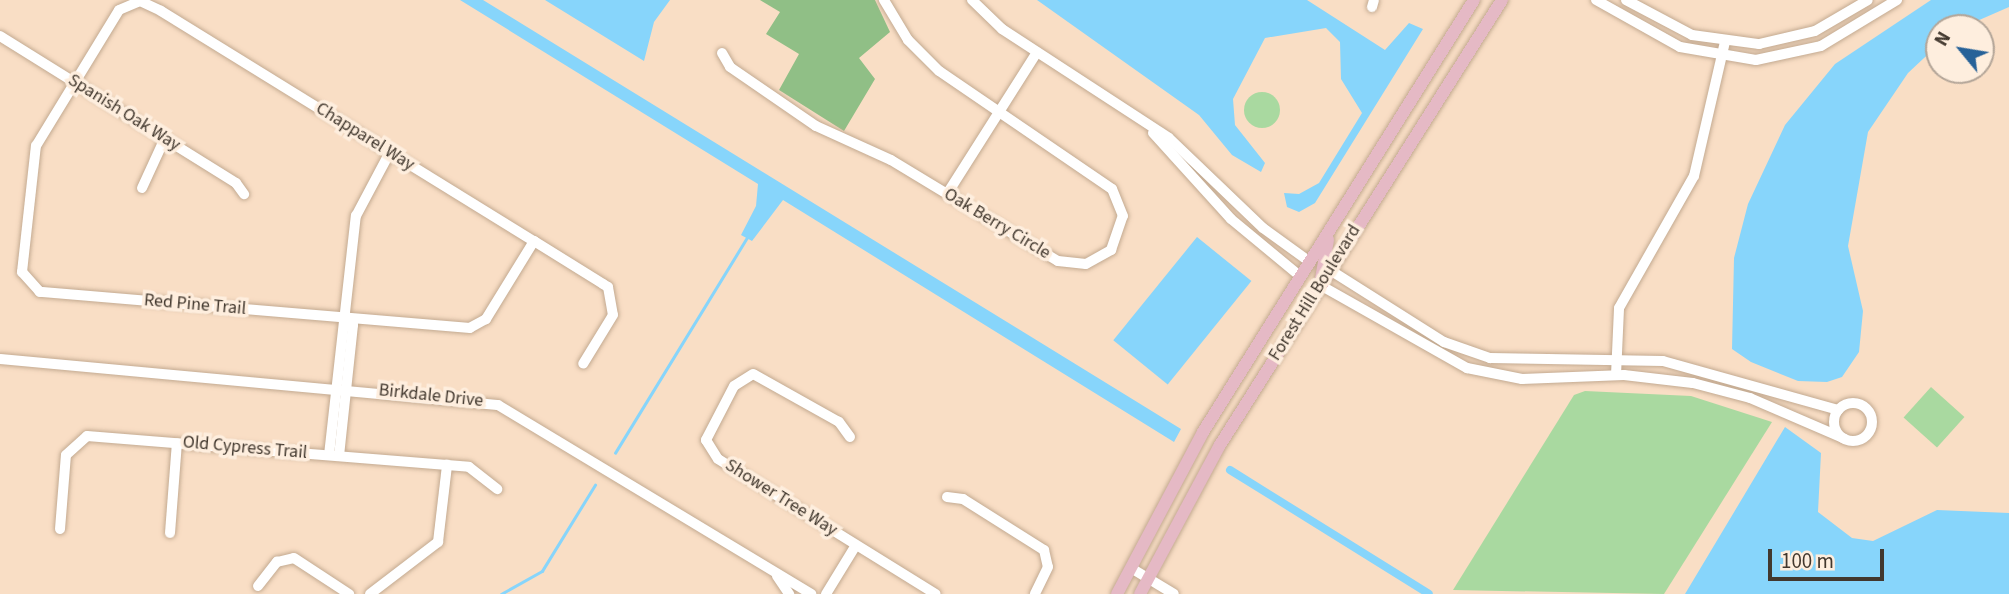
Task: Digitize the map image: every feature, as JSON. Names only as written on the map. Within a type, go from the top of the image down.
[{"type":"main road","name":"Forest Hill Boulevard","points":[[1117,594],[1203,432],[1474,0]]},
{"type":"main road","name":"Forest Hill Boulevard","points":[[1140,594],[1214,455],[1502,0]]},
{"type":"main road","points":[[1320,285],[1331,230]]},
{"type":"main road","points":[[1296,324],[1309,286],[1310,262]]},
{"type":"street","name":"Oak Berry Circle","points":[[722,52],[726,64],[805,119],[947,194],[1067,264],[1095,261],[1117,242],[1123,216],[1112,189],[923,56],[884,0]]},
{"type":"street","points":[[972,0],[1037,52],[1146,125],[1310,262]]},
{"type":"street","points":[[1596,0],[1660,39],[1722,58],[1774,59],[1807,51],[1897,0]]},
{"type":"street","points":[[1626,0],[1676,29],[1725,42],[1798,37],[1868,0]]},
{"type":"street","name":"Chapparel Way","points":[[74,82],[119,10],[146,2],[534,241],[614,297],[613,314],[583,364]]},
{"type":"street","name":"Spanish Oak Way","points":[[0,36],[165,138],[244,194]]},
{"type":"street","points":[[1616,375],[1619,309],[1694,176],[1725,42]]},
{"type":"street","points":[[947,194],[1037,52]]},
{"type":"street","name":"Red Pine Trail","points":[[74,82],[32,158],[22,266],[30,287],[346,317],[476,326],[534,241]]},
{"type":"street","points":[[1146,125],[1231,219],[1300,276]]},
{"type":"street","points":[[142,188],[165,138]]},
{"type":"street","points":[[334,456],[358,211],[390,152]]},
{"type":"street","points":[[1320,285],[1441,358],[1495,375],[1541,378],[1616,375],[1719,389],[1845,439],[1867,434],[1870,415],[1856,403],[1838,410],[1817,408],[1709,370],[1616,359],[1540,362],[1490,358],[1444,342],[1330,270]]},
{"type":"street","name":"Birkdale Drive","points":[[0,359],[468,398],[509,409],[811,594]]},
{"type":"street","points":[[1540,362],[1541,378]]},
{"type":"street","name":"Shower Tree Way","points":[[850,437],[839,422],[753,374],[734,386],[706,440],[718,459],[936,594]]},
{"type":"street","points":[[1838,410],[1835,428],[1845,439]]},
{"type":"street","name":"Old Cypress Trail","points":[[60,529],[66,455],[76,440],[93,436],[447,465],[480,471],[497,489]]},
{"type":"street","points":[[170,533],[177,443]]},
{"type":"street","points":[[370,594],[438,542],[447,465]]},
{"type":"street","points":[[947,497],[963,499],[1044,550],[1048,567],[1035,594]]},
{"type":"street","name":"Shower Tree Way","points":[[826,594],[856,545]]},
{"type":"street","points":[[258,586],[277,562],[294,558],[349,594]]},
{"type":"street","points":[[1131,568],[1174,594]]},
{"type":"street","points":[[774,572],[789,594]]},
{"type":"green space","points":[[760,0],[875,0],[890,32],[859,58],[875,79],[844,131],[779,90],[799,54],[766,34],[780,12]]},
{"type":"green space","points":[[1262,92],[1275,97],[1280,110],[1275,123],[1262,128],[1249,123],[1244,110],[1249,97]]},
{"type":"green space","points":[[1931,387],[1964,417],[1937,448],[1904,417]]},
{"type":"green space","points":[[1585,391],[1691,396],[1772,422],[1664,594],[1453,590],[1574,395]]},
{"type":"water","points":[[460,0],[483,0],[1181,429],[1174,442],[783,200],[752,241],[741,235],[756,206],[758,184]]},
{"type":"water","points":[[545,0],[670,0],[654,22],[644,61]]},
{"type":"water","points":[[1037,0],[1307,0],[1385,50],[1409,23],[1423,29],[1315,203],[1299,212],[1287,207],[1284,193],[1299,194],[1319,183],[1362,113],[1341,79],[1340,42],[1326,28],[1265,38],[1233,99],[1235,125],[1265,163],[1261,172],[1232,155],[1199,115]]},
{"type":"water","points":[[1931,0],[2009,0],[2009,7],[1993,14],[1925,14],[1925,57],[1908,73],[1868,132],[1848,246],[1863,311],[1859,352],[1842,377],[1827,382],[1798,381],[1751,362],[1732,349],[1734,258],[1748,204],[1785,125],[1835,64]]},
{"type":"water","points":[[1197,237],[1251,281],[1168,384],[1113,340]]},
{"type":"water","points":[[1785,427],[1821,453],[1818,512],[1852,538],[1873,541],[1937,510],[2009,513],[2009,594],[1685,594]]},
{"type":"waterway","points":[[615,453],[747,238]]},
{"type":"waterway","points":[[1230,470],[1429,594]]},
{"type":"waterway","points":[[501,594],[542,571],[595,485]]}]
